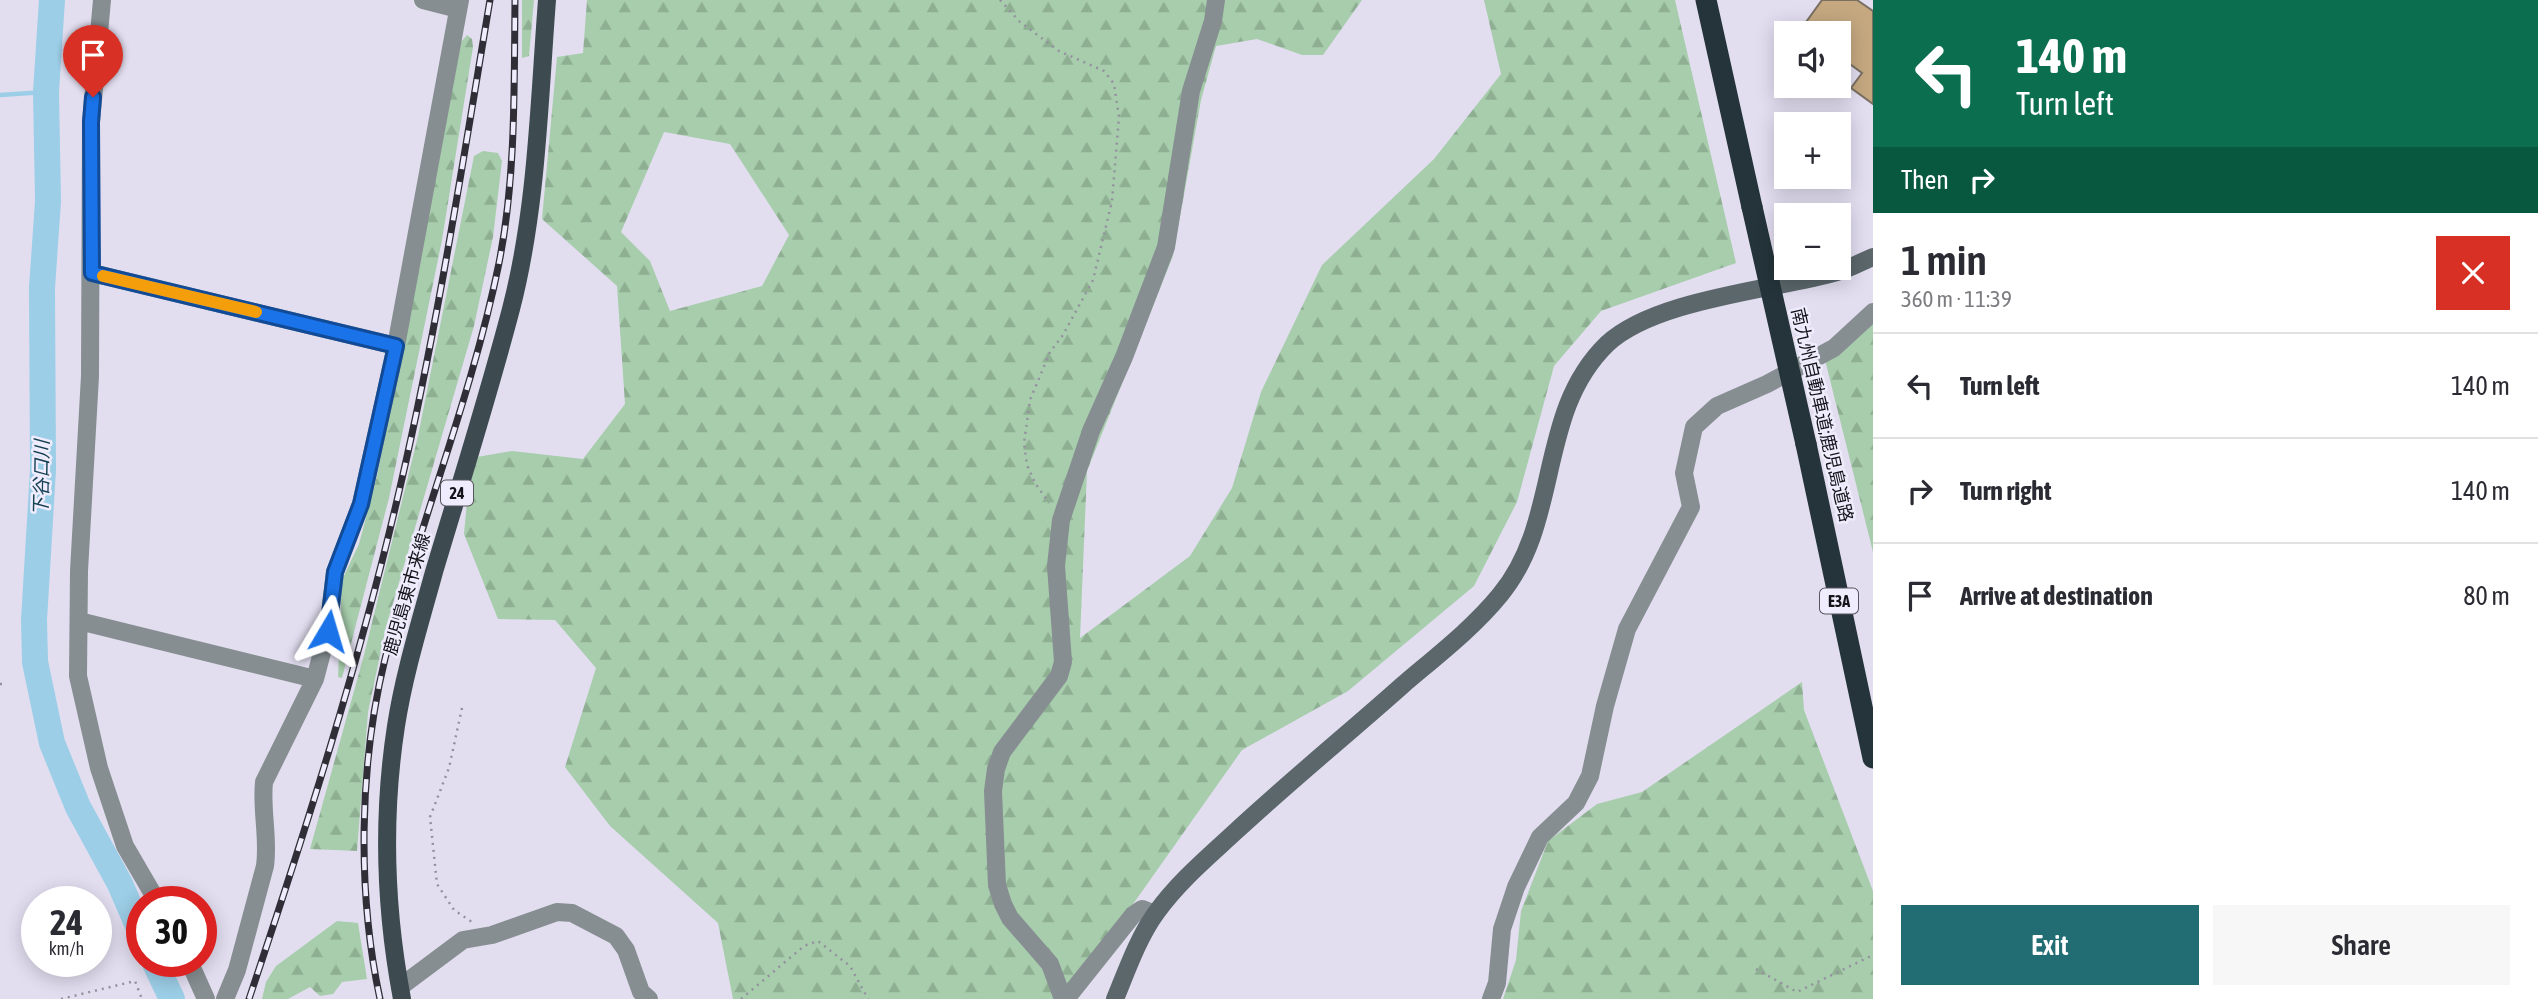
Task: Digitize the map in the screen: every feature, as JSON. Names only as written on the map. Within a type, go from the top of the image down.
[{"type":"highway","name":"南九州自動車道;鹿児島道路","points":[[1706,0],[1806,444],[1873,758]]},
{"type":"main road","name":"鹿児島東市来線","points":[[401,993],[387,874],[390,789],[396,725],[416,635],[511,308],[520,268],[533,176],[547,0]]},
{"type":"street","points":[[102,0],[91,122],[90,376],[79,570],[78,676],[99,768],[125,846],[148,886]]},
{"type":"street","points":[[225,999],[237,970],[265,866],[267,848],[262,799],[264,782],[315,679],[328,631],[335,572],[361,504],[396,346],[459,4],[424,0]]},
{"type":"street","points":[[1155,914],[1142,909],[1133,915],[1064,999],[1050,964],[1010,918],[1003,904],[997,885],[993,791],[1002,752],[1048,693],[1059,676],[1063,662],[1056,566],[1061,520],[1091,431],[1140,318],[1166,247],[1191,91],[1213,22],[1216,0]]},
{"type":"street","points":[[1115,999],[1155,914],[1179,885],[1218,847],[1460,636],[1501,594],[1525,557],[1540,517],[1565,408],[1580,376],[1608,343],[1641,321],[1680,308],[1839,271],[1873,257]]},
{"type":"street","points":[[92,273],[396,346]]},
{"type":"street","points":[[1491,999],[1497,984],[1502,929],[1516,887],[1540,837],[1576,803],[1590,776],[1605,706],[1627,629],[1691,507],[1684,473],[1695,427],[1717,406],[1834,348],[1873,312]]},
{"type":"street","points":[[79,621],[315,679]]},
{"type":"street","points":[[401,993],[463,940],[492,935],[556,912],[572,913],[616,936],[626,950],[641,992],[649,999]]},
{"type":"street","points":[[196,977],[206,999]]},
{"type":"path","points":[[1000,0],[1020,22],[1059,51],[1104,71],[1114,84],[1119,117],[1112,201],[1093,280],[1063,335],[1050,352],[1030,400],[1024,443],[1027,465],[1035,483],[1061,520]]},
{"type":"path","points":[[0,684],[6,684]]},
{"type":"path","points":[[462,708],[449,768],[430,817],[437,884],[454,910],[492,935]]},
{"type":"path","points":[[741,999],[784,961],[804,946],[818,941],[850,966],[868,999]]},
{"type":"path","points":[[1756,969],[1797,992],[1873,955]]},
{"type":"path","points":[[61,999],[135,981],[142,999]]},
{"type":"green space","points":[[522,0],[534,0],[529,56],[522,58]]},
{"type":"green space","points":[[587,0],[1362,0],[1323,55],[1302,55],[1257,39],[1216,46],[1201,100],[1173,256],[1087,471],[1080,638],[1190,556],[1232,488],[1261,392],[1322,265],[1434,159],[1501,74],[1484,0],[1675,0],[1736,263],[1601,311],[1554,366],[1517,502],[1474,586],[1348,691],[1242,750],[1126,914],[1072,999],[733,999],[718,923],[610,826],[565,767],[596,668],[555,620],[498,619],[464,534],[471,458],[512,451],[583,459],[625,404],[617,286],[542,219],[557,57],[583,53]],"holes":[[[664,132],[730,144],[789,235],[762,286],[670,311],[650,261],[621,232]]]},
{"type":"green space","points":[[467,35],[472,39],[473,47],[442,240],[389,498],[342,678],[338,677],[342,580],[359,544],[377,476],[461,42]]},
{"type":"green space","points":[[483,151],[498,153],[502,161],[493,237],[474,326],[386,627],[368,712],[357,851],[310,849],[364,655],[418,436],[474,156]]},
{"type":"green space","points":[[1873,319],[1873,552],[1825,360]]},
{"type":"green space","points":[[1802,682],[1804,710],[1873,891],[1873,999],[1503,999],[1516,960],[1521,911],[1548,841],[1597,804],[1642,792]]},
{"type":"green space","points":[[337,921],[358,923],[367,979],[342,982],[333,994],[320,996],[310,987],[288,999],[262,999],[266,982],[276,966]]},
{"type":"building","points":[[1822,0],[1857,0],[1873,11],[1873,104],[1851,88],[1862,73],[1851,65],[1851,21],[1807,21]]},
{"type":"waterway","name":"下谷口川","points":[[52,0],[46,92],[48,201],[42,288],[43,470],[34,620],[35,662],[52,743],[78,807],[126,898]]},
{"type":"waterway","points":[[0,95],[46,92]]},
{"type":"waterway","name":"下谷口川","points":[[162,977],[172,999]]},
{"type":"railway","points":[[249,999],[331,743],[368,614],[401,483],[438,302],[490,0]]},
{"type":"railway","points":[[380,999],[367,916],[365,872],[364,829],[370,742],[376,700],[398,609],[460,412],[499,263],[509,198],[515,0]]},
{"type":"slow traffic","points":[[103,276],[256,312]]},
{"type":"route","points":[[93,97],[92,273],[396,346],[361,504],[335,572],[328,631]]}]
